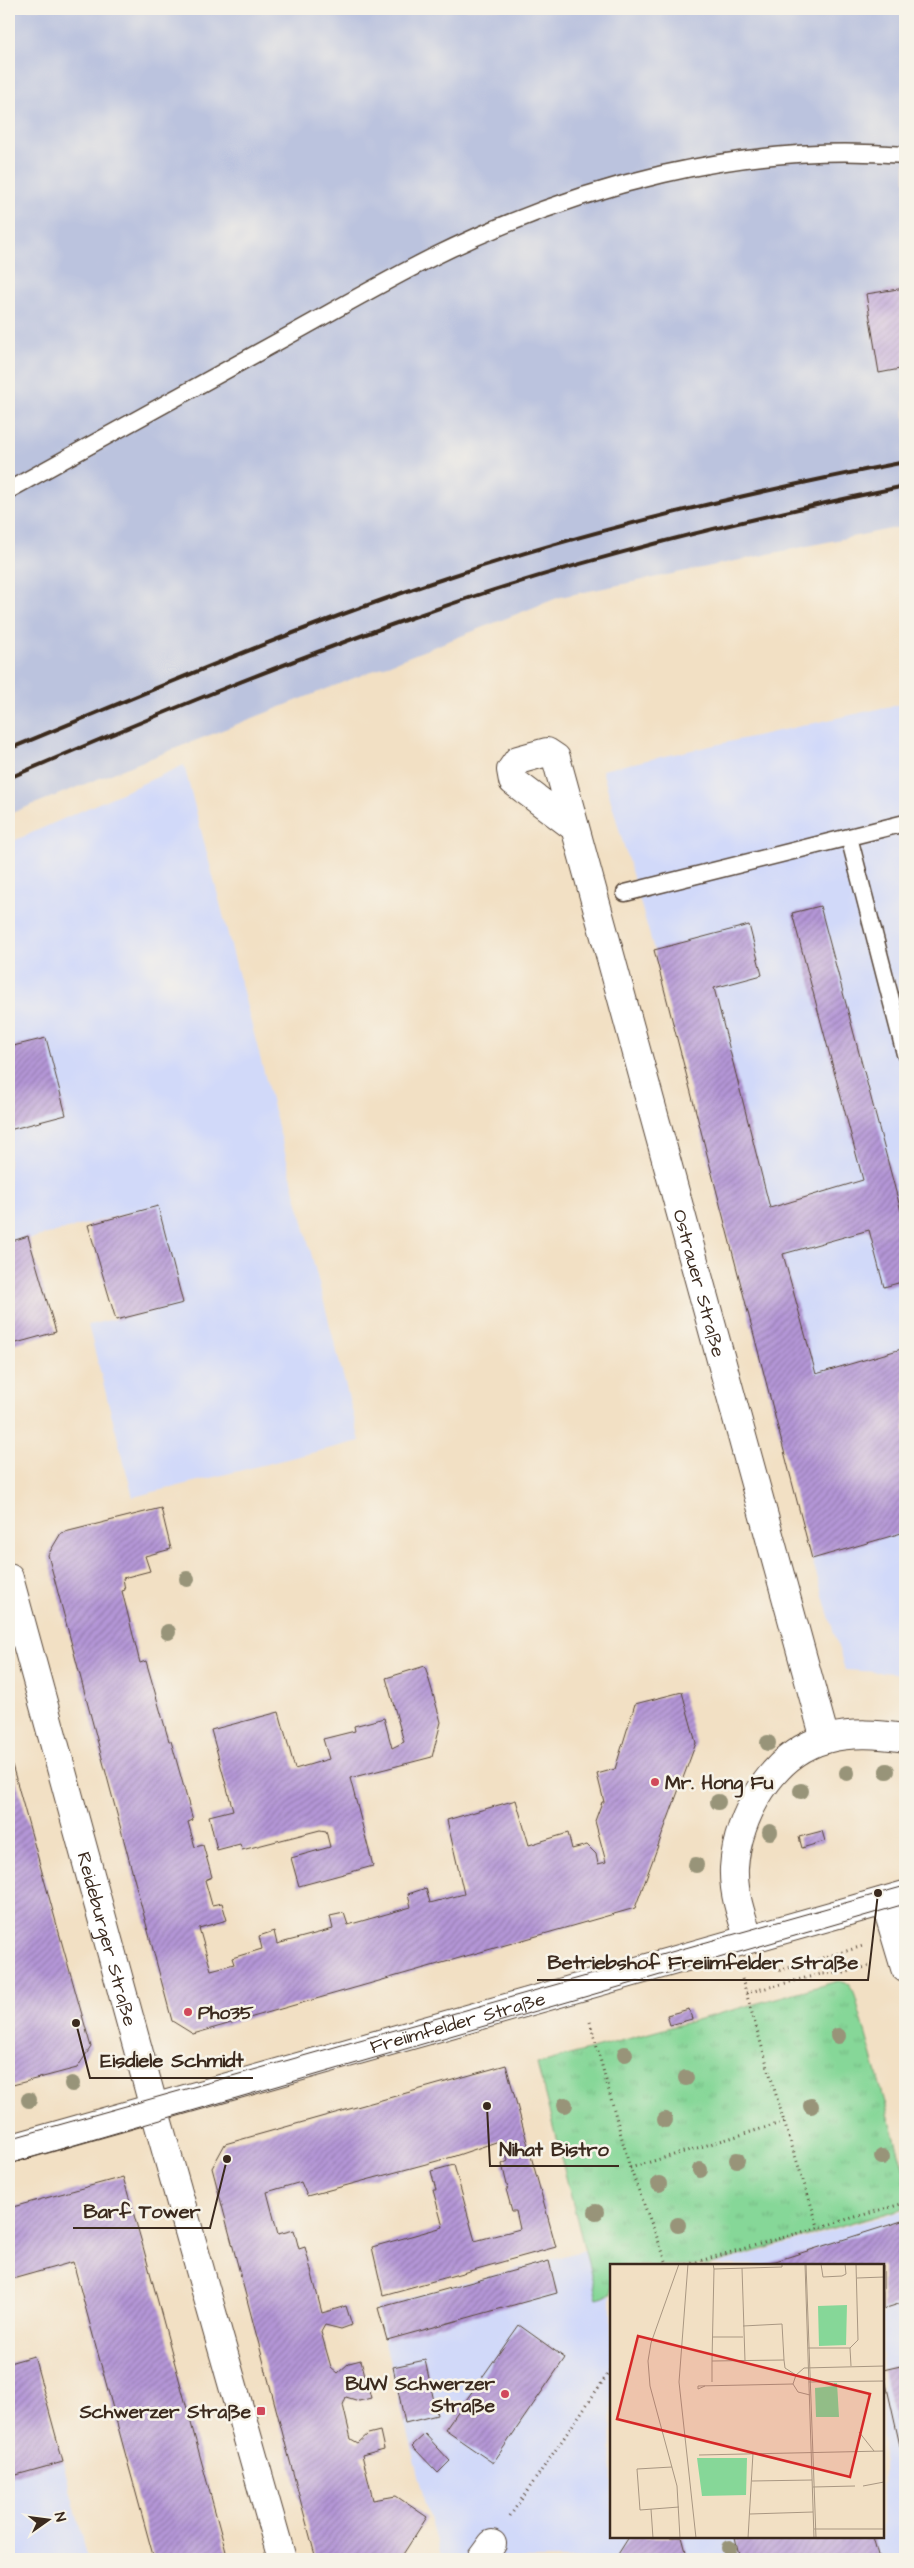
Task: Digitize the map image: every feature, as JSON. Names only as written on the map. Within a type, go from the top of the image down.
[{"type":"street","name":"Ostrauer Straße","points":[[574,827],[825,1739]]},
{"type":"street","name":"Reideburger Straße","points":[[9,1578],[154,2108],[282,2559]]},
{"type":"street","points":[[749,1938],[735,1892],[734,1867],[740,1836],[750,1808],[765,1782],[790,1757],[825,1739],[870,1733],[905,1738]]},
{"type":"street","points":[[895,1898],[904,1962]]},
{"type":"street","name":"Freiimfelder Straße","points":[[9,2150],[895,1898]]},
{"type":"lane","points":[[9,490],[433,257],[536,212],[678,170],[773,155],[879,153],[905,155]]},
{"type":"lane","points":[[626,893],[905,823]]},
{"type":"lane","points":[[849,837],[905,1054]]},
{"type":"path","points":[[746,1993],[821,1974],[844,1973],[904,1962]]},
{"type":"path","points":[[742,1978],[784,2122],[818,2226]]},
{"type":"path","points":[[590,2022],[630,2168],[667,2264]]},
{"type":"path","points":[[630,2168],[784,2122]]},
{"type":"path","points":[[689,2264],[818,2226],[905,2204]]},
{"type":"path","points":[[486,2552],[610,2371]]},
{"type":"shaded area","points":[[9,9],[905,9],[905,526],[560,597],[9,814]]},
{"type":"shaded area","points":[[905,703],[905,1678],[895,1673],[845,1670],[812,1559],[654,950],[602,770]]},
{"type":"shaded area","points":[[184,765],[360,1441],[133,1497],[88,1325],[183,1303],[157,1206],[9,1244],[9,843]]},
{"type":"shaded area","points":[[905,2210],[905,2559],[442,2559],[418,2476],[376,2307],[585,2250],[598,2298],[610,2295],[610,2538],[884,2538],[884,2264],[716,2264]]},
{"type":"shaded area","points":[[34,2356],[88,2559],[9,2559],[9,2363]]},
{"type":"green space","points":[[838,1981],[849,1984],[854,1992],[905,2174],[905,2208],[711,2264],[610,2264],[610,2294],[597,2298],[537,2064]]},
{"type":"building","points":[[905,288],[905,368],[879,373],[866,294]]},
{"type":"building","points":[[820,906],[905,1226],[905,1281],[884,1287],[869,1230],[783,1254],[816,1374],[905,1348],[905,1532],[812,1559],[654,950],[749,925],[762,975],[714,988],[770,1208],[863,1180],[792,913]]},
{"type":"building","points":[[46,1038],[66,1115],[9,1130],[9,1047]]},
{"type":"building","points":[[158,1206],[183,1303],[116,1320],[88,1225]]},
{"type":"building","points":[[28,1236],[56,1332],[9,1345],[9,1242]]},
{"type":"building","points":[[161,1508],[171,1549],[145,1556],[150,1571],[123,1578],[125,1590],[122,1591],[140,1663],[146,1661],[169,1741],[171,1741],[193,1820],[188,1822],[195,1847],[203,1845],[212,1877],[205,1880],[212,1905],[222,1903],[227,1920],[199,1928],[211,1970],[234,1964],[232,1958],[262,1949],[259,1936],[274,1931],[277,1944],[333,1929],[330,1916],[344,1913],[348,1925],[411,1907],[408,1894],[426,1888],[430,1903],[464,1894],[447,1820],[516,1800],[529,1845],[568,1833],[572,1849],[587,1845],[596,1854],[598,1864],[606,1862],[595,1821],[602,1802],[604,1802],[597,1774],[615,1769],[635,1704],[682,1692],[696,1743],[635,1908],[193,2034],[172,2021],[48,1555],[61,1533]]},
{"type":"building","points":[[425,1666],[441,1722],[432,1757],[350,1778],[373,1866],[299,1886],[291,1858],[330,1847],[326,1831],[320,1830],[242,1850],[240,1844],[217,1850],[209,1816],[233,1810],[211,1730],[279,1712],[295,1769],[329,1759],[323,1739],[355,1731],[354,1726],[384,1718],[392,1748],[404,1742],[386,1678]]},
{"type":"building","points":[[9,1754],[91,2047],[77,2068],[9,2086]]},
{"type":"building","points":[[822,1831],[825,1841],[802,1848],[799,1837]]},
{"type":"building","points":[[689,2009],[692,2019],[670,2025],[667,2015]]},
{"type":"building","points":[[506,2065],[556,2247],[383,2295],[372,2247],[443,2227],[433,2190],[436,2190],[431,2171],[454,2165],[475,2241],[520,2229],[516,2211],[512,2211],[506,2189],[508,2189],[502,2164],[508,2161],[502,2140],[452,2157],[307,2196],[301,2182],[267,2192],[278,2234],[294,2230],[299,2249],[305,2247],[322,2313],[346,2306],[352,2325],[341,2329],[325,2325],[321,2332],[331,2367],[338,2373],[349,2363],[361,2360],[371,2398],[359,2401],[346,2397],[343,2405],[351,2439],[358,2443],[368,2434],[380,2431],[384,2449],[362,2455],[373,2500],[396,2496],[427,2517],[400,2559],[316,2559],[212,2168],[225,2144]]},
{"type":"building","points":[[123,2177],[228,2559],[154,2559],[73,2262],[9,2280],[9,2208]]},
{"type":"building","points":[[905,2220],[905,2302],[884,2309],[884,2264],[766,2264]]},
{"type":"building","points":[[549,2261],[557,2293],[387,2340],[378,2308]]},
{"type":"building","name":"BUW Schwerzer Straße","points":[[519,2325],[565,2358],[493,2463],[445,2430]]},
{"type":"building","points":[[34,2356],[63,2462],[9,2477],[9,2363]]},
{"type":"building","points":[[425,2360],[437,2415],[405,2423],[393,2367]]},
{"type":"building","points":[[905,2365],[905,2468],[884,2374],[884,2370]]},
{"type":"building","points":[[425,2434],[450,2461],[438,2473],[412,2446]]},
{"type":"building","points":[[628,2538],[682,2538],[688,2559],[615,2559]]},
{"type":"building","points":[[735,2538],[873,2538],[879,2559],[740,2559]]},
{"type":"tram line","points":[[9,2139],[905,1886]]},
{"type":"tram line","points":[[9,2164],[905,1904]]},
{"type":"railway","points":[[9,749],[280,638],[390,597],[502,560],[674,512],[905,462]]},
{"type":"railway","points":[[9,778],[269,670],[486,592],[665,541],[905,486]]},
{"type":"place","name":"Mr. Hong Fu","points":[[655,1782]]},
{"type":"place","name":"Betriebshof Freiimfelder Straße","points":[[878,1893]]},
{"type":"place","name":"Pho35","points":[[188,2012]]},
{"type":"place","name":"Eisdiele Schmidt","points":[[76,2023]]},
{"type":"place","name":"Nihat Bistro","points":[[487,2106]]},
{"type":"place","name":"Barf Tower","points":[[227,2159]]},
{"type":"place","name":"BUW Schwerzer Straße","points":[[505,2394]]},
{"type":"place","name":"Schwerzer Straße","points":[[261,2411]]}]
